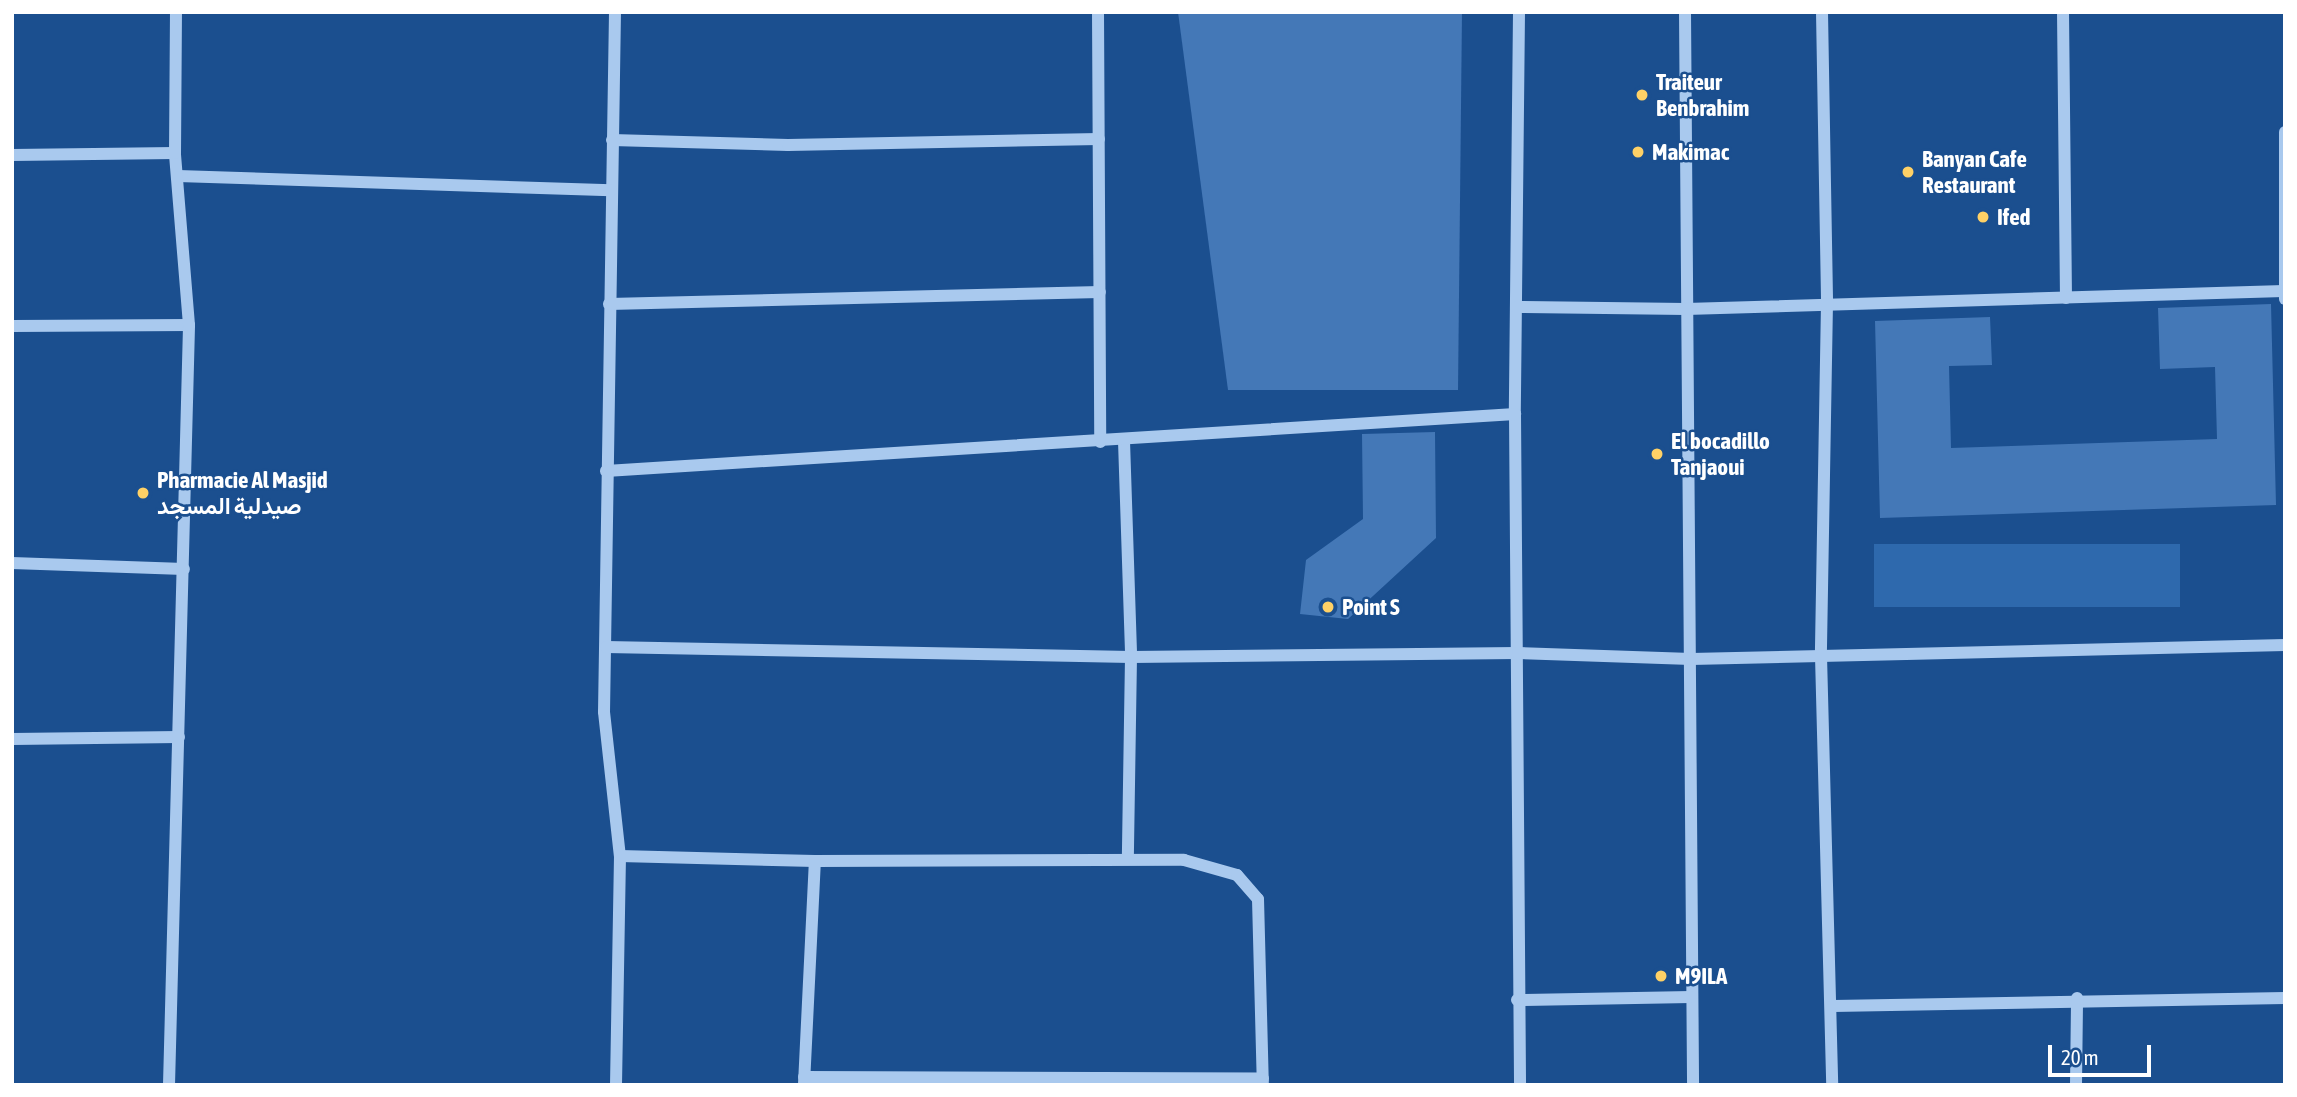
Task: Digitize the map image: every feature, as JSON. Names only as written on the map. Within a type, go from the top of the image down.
[{"type":"street","points":[[169,1085],[189,325],[175,153],[176,12]]},
{"type":"street","points":[[615,12],[606,471],[606,647],[607,749],[620,856],[617,1085]]},
{"type":"street","points":[[1098,12],[1100,442]]},
{"type":"street","points":[[1519,12],[1515,414],[1518,653],[1517,1000],[1520,1085]]},
{"type":"street","points":[[1685,12],[1693,1085]]},
{"type":"street","points":[[1822,12],[1827,303],[1821,656],[1833,1006],[1832,1085]]},
{"type":"street","points":[[2063,12],[2066,298]]},
{"type":"street","points":[[2285,132],[2285,299]]},
{"type":"street","points":[[612,140],[788,145],[1099,139]]},
{"type":"street","points":[[12,155],[175,153]]},
{"type":"street","points":[[178,176],[611,190]]},
{"type":"street","points":[[1516,307],[1686,309],[2284,291]]},
{"type":"street","points":[[609,304],[1100,292]]},
{"type":"street","points":[[12,326],[189,325]]},
{"type":"street","points":[[606,471],[1124,441],[1515,414]]},
{"type":"street","points":[[1124,441],[1130,657],[1128,858]]},
{"type":"street","points":[[12,563],[184,569]]},
{"type":"street","points":[[606,647],[1130,657],[1518,653],[1691,659],[2285,645]]},
{"type":"street","points":[[12,739],[179,737]]},
{"type":"street","points":[[620,856],[815,861],[1128,858],[1184,860],[1237,875],[1258,900],[1263,1082],[804,1081],[815,861]]},
{"type":"street","points":[[1517,1000],[1691,997]]},
{"type":"street","points":[[1833,1006],[2077,998],[2285,998]]},
{"type":"street","points":[[2076,1085],[2077,998]]},
{"type":"shaded area","points":[[1874,544],[2180,544],[2180,607],[1874,607]]},
{"type":"building","points":[[1178,12],[1462,12],[1458,390],[1228,390]]},
{"type":"building","points":[[2271,304],[2276,505],[1880,518],[1875,321],[1990,317],[1992,365],[1949,366],[1951,448],[2217,439],[2215,367],[2160,369],[2158,308]]},
{"type":"building","points":[[1435,432],[1436,538],[1348,619],[1300,614],[1306,560],[1363,519],[1362,434]]},
{"type":"place","name":"Traiteur Benbrahim","points":[[1642,95]]},
{"type":"place","name":"Makimac","points":[[1638,152]]},
{"type":"place","name":"Banyan Cafe Restaurant","points":[[1908,172]]},
{"type":"place","name":"Ifed","points":[[1983,217]]},
{"type":"place","name":"El bocadillo Tanjaoui","points":[[1657,454]]},
{"type":"place","name":"Pharmacie Al Masjid صيدلية المسجد","points":[[143,493]]},
{"type":"place","name":"Point S","points":[[1328,607]]},
{"type":"place","name":"M9ILA","points":[[1661,976]]}]
